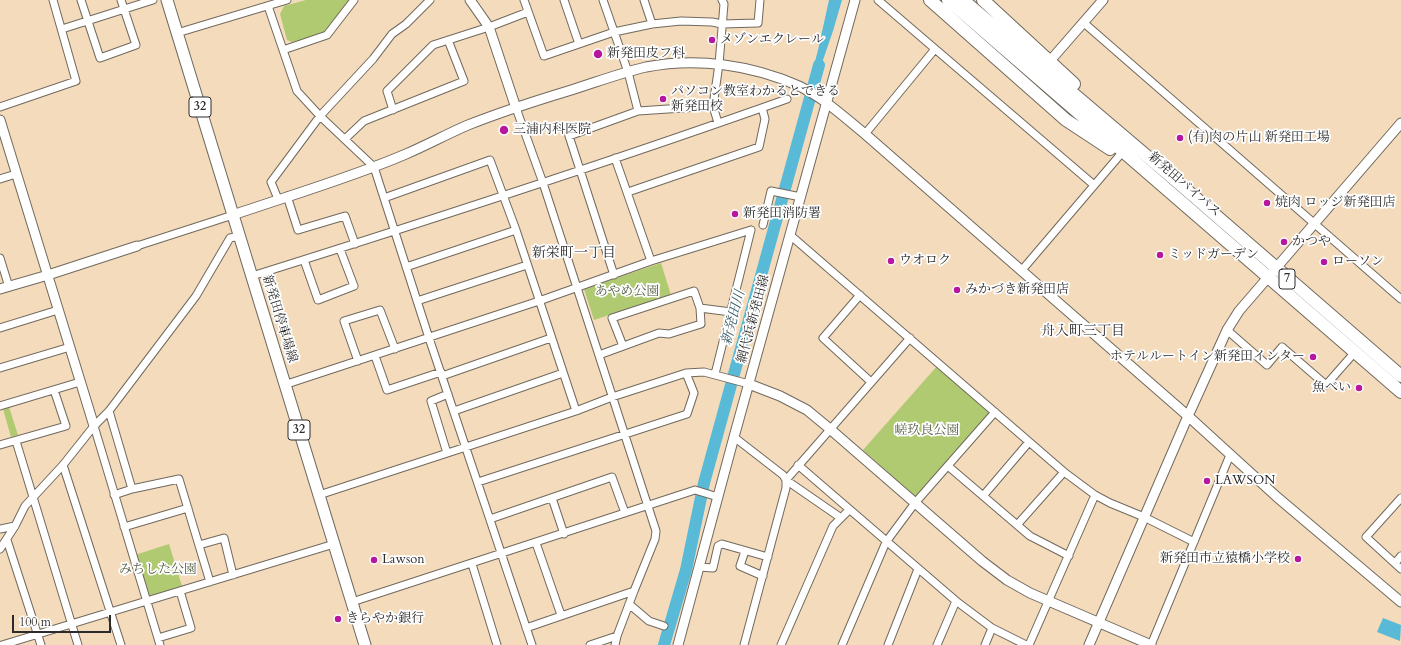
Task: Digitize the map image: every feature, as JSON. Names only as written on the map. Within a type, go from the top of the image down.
[{"type":"highway","name":"7","points":[[930,0],[1066,120],[1149,174]]},
{"type":"highway","name":"新発田バイパス","points":[[948,0],[975,17],[1175,180],[1355,352],[1401,392]]},
{"type":"highway","name":"新発田バイパス","points":[[964,0],[975,17],[1149,174],[1401,376]]},
{"type":"highway","name":"7","points":[[983,0],[1049,62],[1135,138],[1175,180]]},
{"type":"main road","name":"新発田停車場線","points":[[167,0],[365,645]]},
{"type":"street","points":[[0,107],[76,80],[53,0]]},
{"type":"street","points":[[81,0],[100,58],[136,45],[121,0]]},
{"type":"street","points":[[62,29],[153,0]]},
{"type":"street","points":[[177,33],[287,0]]},
{"type":"street","points":[[283,50],[327,35],[354,0]]},
{"type":"street","points":[[355,244],[345,216],[298,230],[282,198],[271,182],[320,116],[372,59],[392,34],[406,24],[430,0]]},
{"type":"street","points":[[470,0],[489,27],[543,183],[576,289],[656,531],[655,539],[629,604],[615,645]]},
{"type":"street","points":[[524,0],[544,56],[614,32],[652,24],[681,21],[712,22],[722,24],[758,23],[760,0]]},
{"type":"street","points":[[564,0],[579,44]]},
{"type":"street","points":[[603,0],[628,72],[638,111]]},
{"type":"street","points":[[644,0],[652,24]]},
{"type":"street","points":[[718,123],[713,106],[719,64],[724,4],[722,0]]},
{"type":"street","name":"網代浜新発田線","points":[[678,645],[699,567],[713,496],[734,438],[745,383],[801,197],[855,0]]},
{"type":"street","points":[[878,0],[1094,185]]},
{"type":"street","points":[[1049,62],[1103,0]]},
{"type":"street","points":[[268,6],[297,91],[320,116],[374,167],[429,338],[532,645]]},
{"type":"street","points":[[393,110],[387,91],[433,44],[489,27],[528,12]]},
{"type":"street","points":[[1084,23],[1313,224],[1401,299]]},
{"type":"street","points":[[344,139],[364,121],[464,81],[448,40]]},
{"type":"street","points":[[865,134],[935,49]]},
{"type":"street","points":[[0,258],[4,288],[233,215],[374,167],[468,125],[516,108],[648,67],[702,63],[719,64],[769,74],[800,87],[818,97],[865,134],[1188,416],[1277,497],[1401,602]]},
{"type":"street","points":[[252,276],[395,232],[504,196],[787,99]]},
{"type":"street","points":[[614,275],[569,136],[638,111],[713,106]]},
{"type":"street","points":[[628,192],[759,147],[765,119],[762,108]]},
{"type":"street","points":[[0,120],[159,642],[191,628],[180,591]]},
{"type":"street","points":[[1089,645],[1188,416],[1227,330],[1239,311],[1401,123]]},
{"type":"street","points":[[1022,270],[1120,155]]},
{"type":"street","points":[[615,158],[651,261]]},
{"type":"street","points":[[384,198],[490,160],[516,230],[576,411]]},
{"type":"street","points":[[0,179],[16,174]]},
{"type":"street","points":[[763,225],[771,191],[801,197]]},
{"type":"street","points":[[406,267],[516,230]]},
{"type":"street","points":[[284,385],[539,302],[651,261],[751,230],[715,374]]},
{"type":"street","points":[[790,235],[1064,472],[1094,495],[1194,542]]},
{"type":"street","points":[[0,549],[7,540],[25,506],[63,465],[94,426],[109,411],[196,296],[230,238],[240,236]]},
{"type":"street","points":[[304,260],[318,300],[354,286],[340,249]]},
{"type":"street","points":[[417,301],[527,265]]},
{"type":"street","points":[[598,355],[623,346],[659,333],[669,334],[701,324],[700,308],[694,291],[612,318],[623,346]]},
{"type":"street","points":[[860,295],[823,338],[871,382]]},
{"type":"street","points":[[700,308],[730,312]]},
{"type":"street","points":[[0,328],[58,310]]},
{"type":"street","points":[[358,361],[344,321],[380,310],[395,349]]},
{"type":"street","points":[[1227,330],[1267,365],[1282,346],[1326,385],[1355,352]]},
{"type":"street","points":[[376,356],[387,390],[551,338]]},
{"type":"street","points":[[744,645],[786,488],[786,480],[910,338]]},
{"type":"street","points":[[0,368],[70,347]]},
{"type":"street","points":[[319,495],[576,411],[612,397],[686,373],[704,372],[745,383],[780,396],[807,410],[1001,576],[1049,602],[1151,645],[1230,455]]},
{"type":"street","points":[[454,411],[563,373]]},
{"type":"street","points":[[478,482],[687,414],[694,393],[686,373]]},
{"type":"street","points":[[0,406],[80,382]]},
{"type":"street","points":[[0,445],[66,426],[54,390]]},
{"type":"street","points":[[447,452],[431,401],[448,394]]},
{"type":"street","points":[[109,411],[132,489]]},
{"type":"street","points":[[842,645],[886,542],[916,503],[995,412]]},
{"type":"street","points":[[734,438],[783,475],[786,480],[841,518]]},
{"type":"street","points":[[16,441],[78,645]]},
{"type":"street","points":[[983,496],[1029,442]]},
{"type":"street","points":[[63,465],[120,645]]},
{"type":"street","points":[[798,465],[956,601],[992,628],[1026,645]]},
{"type":"street","points":[[948,466],[1030,536],[1068,556]]},
{"type":"street","points":[[1017,525],[1064,472]]},
{"type":"street","points":[[490,519],[612,477],[625,513]]},
{"type":"street","points":[[114,495],[132,489],[179,479],[210,582]]},
{"type":"street","points":[[352,602],[502,555],[695,490],[713,496]]},
{"type":"street","points":[[1029,645],[1049,602],[1094,495]]},
{"type":"street","points":[[552,498],[564,534]]},
{"type":"street","points":[[1401,498],[1366,537],[1401,569]]},
{"type":"street","points":[[124,527],[188,508]]},
{"type":"street","points":[[781,645],[833,526],[849,510]]},
{"type":"street","points":[[0,529],[15,526]]},
{"type":"street","points":[[199,545],[224,538],[233,575]]},
{"type":"street","points":[[7,540],[41,645]]},
{"type":"street","points":[[536,543],[560,615]]},
{"type":"street","points":[[2,645],[334,544]]},
{"type":"street","points":[[699,567],[713,568],[718,546],[722,544],[768,557]]},
{"type":"street","points":[[745,551],[740,566],[763,576]]},
{"type":"street","points":[[1395,563],[1401,556]]},
{"type":"street","points":[[472,564],[497,645]]},
{"type":"street","points":[[888,645],[918,569]]},
{"type":"street","points":[[526,628],[560,615],[634,591]]},
{"type":"street","points":[[937,645],[956,601]]},
{"type":"street","points":[[629,604],[649,621],[664,626]]},
{"type":"street","points":[[985,645],[992,628]]},
{"type":"street","points":[[590,645],[617,636]]},
{"type":"green space","points":[[306,0],[350,0],[322,34],[292,42],[287,40],[280,14],[284,6]]},
{"type":"green space","name":"あやめ公園","points":[[661,263],[671,295],[594,320],[584,289]]},
{"type":"green space","name":"嵯玖良公園","points":[[938,365],[991,412],[916,497],[863,450]]},
{"type":"green space","points":[[9,407],[18,435],[11,437],[3,409]]},
{"type":"green space","name":"みちした公園","points":[[169,544],[182,586],[152,596],[147,594],[135,555]]},
{"type":"water","points":[[829,0],[842,0],[818,81],[811,77]]},
{"type":"water","points":[[1383,618],[1401,625],[1400,641],[1377,632]]},
{"type":"waterway","name":"新発田川","points":[[664,645],[686,570],[704,483],[819,65]]},
{"type":"place","name":"メゾンエクレール","points":[[712,40]]},
{"type":"place","name":"新発田皮フ科","points":[[598,54]]},
{"type":"place","name":"パソコン教室わかるとできる 新発田校","points":[[663,99]]},
{"type":"place","name":"三浦内科医院","points":[[504,130]]},
{"type":"place","name":"(有)肉の片山 新発田工場","points":[[1180,138]]},
{"type":"place","name":"焼肉 ロッジ新発田店","points":[[1267,203]]},
{"type":"place","name":"新発田消防署","points":[[735,214]]},
{"type":"place","name":"かつや","points":[[1284,242]]},
{"type":"place","name":"ミッドガーデン","points":[[1160,255]]},
{"type":"place","name":"ウオロク","points":[[891,261]]},
{"type":"place","name":"ローソン","points":[[1324,262]]},
{"type":"place","name":"みかづき新発田店","points":[[957,290]]},
{"type":"place","name":"ホテルルートイン新発田インター","points":[[1313,357]]},
{"type":"place","name":"魚べい","points":[[1359,388]]},
{"type":"place","name":"LAWSON","points":[[1207,481]]},
{"type":"place","name":"新発田市立猿橋小学校","points":[[1298,559]]},
{"type":"place","name":"Lawson","points":[[374,560]]},
{"type":"place","name":"きらやか銀行","points":[[338,619]]},
{"type":"district","name":"新栄町一丁目","points":[[574,254]]},
{"type":"district","name":"舟入町三丁目","points":[[1083,332]]}]
